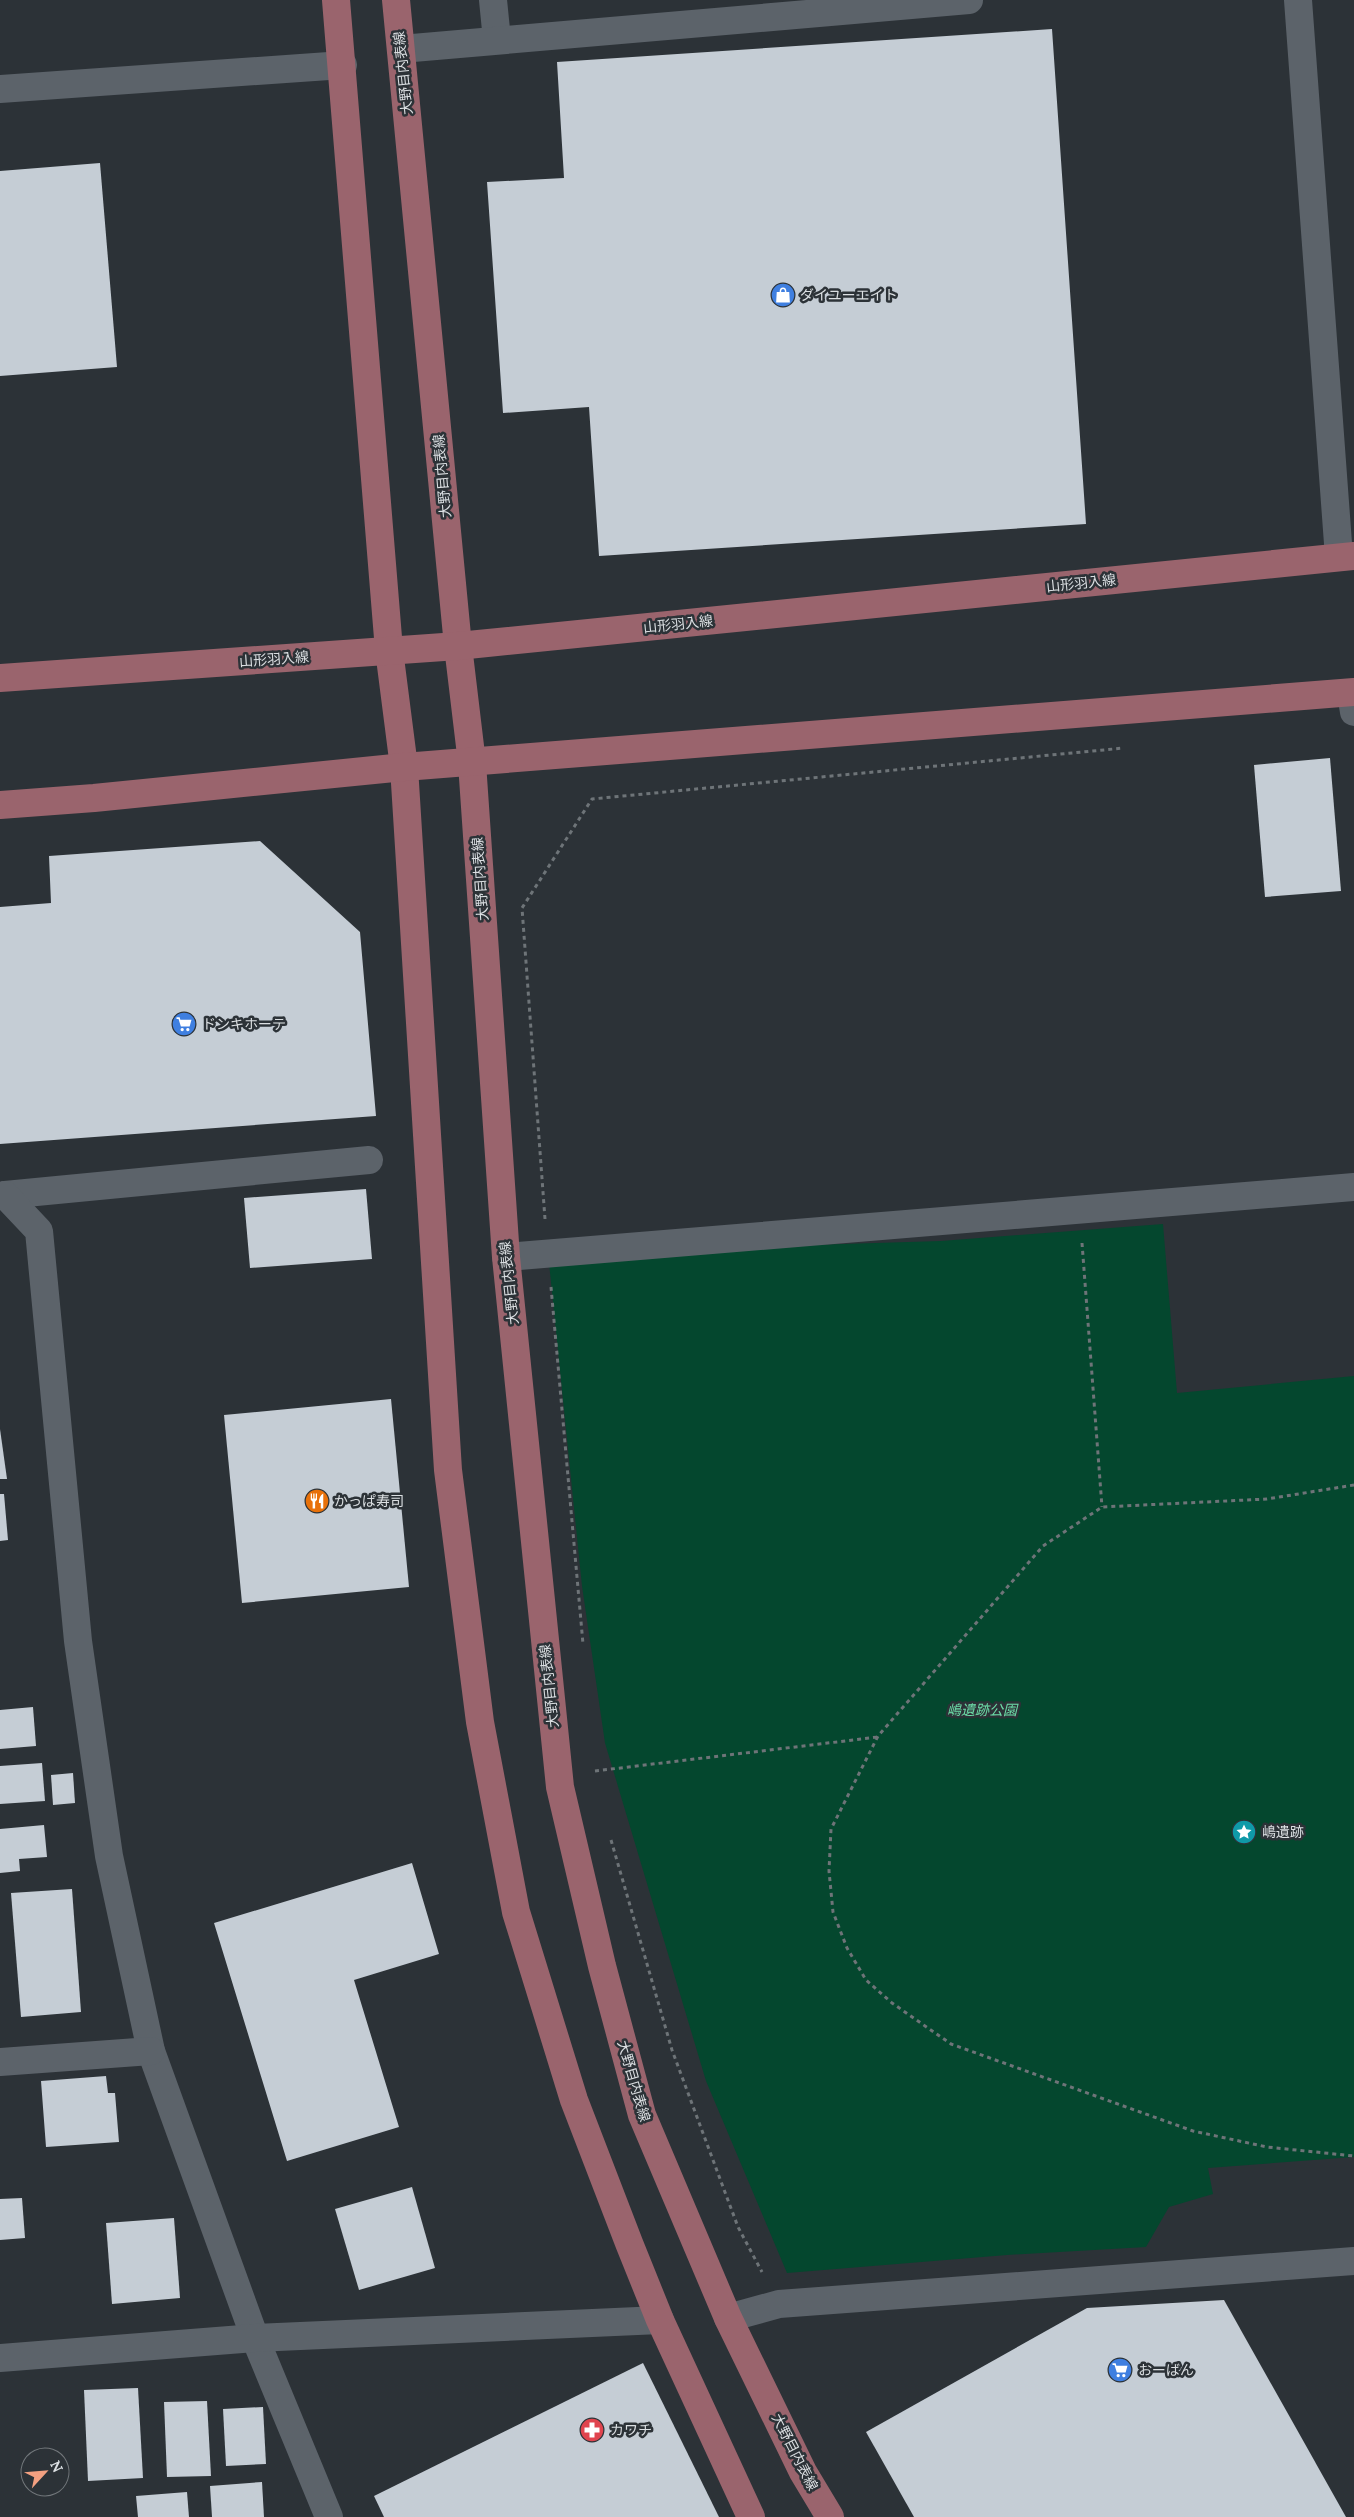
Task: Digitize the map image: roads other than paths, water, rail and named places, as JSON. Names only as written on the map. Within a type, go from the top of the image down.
[{"type":"main road","points":[[336,0],[343,65],[389,650],[404,767],[448,1470],[480,1722],[516,1912],[574,2100],[660,2320],[751,2517]]},
{"type":"main road","name":"大野目内表線","points":[[396,0],[458,646],[472,763],[506,1257],[560,1787],[602,1966],[642,2115],[728,2318],[803,2472],[830,2517]]},
{"type":"main road","name":"山形羽入線","points":[[0,678],[458,646],[1346,556]]},
{"type":"main road","points":[[0,805],[94,798],[404,767],[1353,699]]},
{"type":"street","points":[[493,0],[497,40]]},
{"type":"street","points":[[401,49],[969,0]]},
{"type":"street","points":[[1298,0],[1346,556]]},
{"type":"street","points":[[0,89],[343,65]]},
{"type":"street","points":[[3,1196],[369,1160]]},
{"type":"street","points":[[506,1257],[1354,1187]]},
{"type":"street","points":[[3,1196],[39,1231],[78,1641],[108,1856],[151,2051],[255,2338],[329,2517]]},
{"type":"street","points":[[0,2062],[151,2051]]},
{"type":"street","points":[[728,2318],[779,2304],[1354,2261]]},
{"type":"street","points":[[0,2358],[255,2338],[660,2320]]},
{"type":"place","name":"ダイユーエイト","points":[[783,295]]},
{"type":"place","name":"ドンキホーテ","points":[[184,1024]]},
{"type":"place","name":"かっぱ寿司","points":[[317,1501]]},
{"type":"place","name":"嶋遺跡","points":[[1244,1832]]},
{"type":"place","name":"おーばん","points":[[1120,2370]]},
{"type":"place","name":"カワチ","points":[[592,2430]]},
{"type":"park label","name":"嶋遺跡公園","points":[[982,1710]]}]
